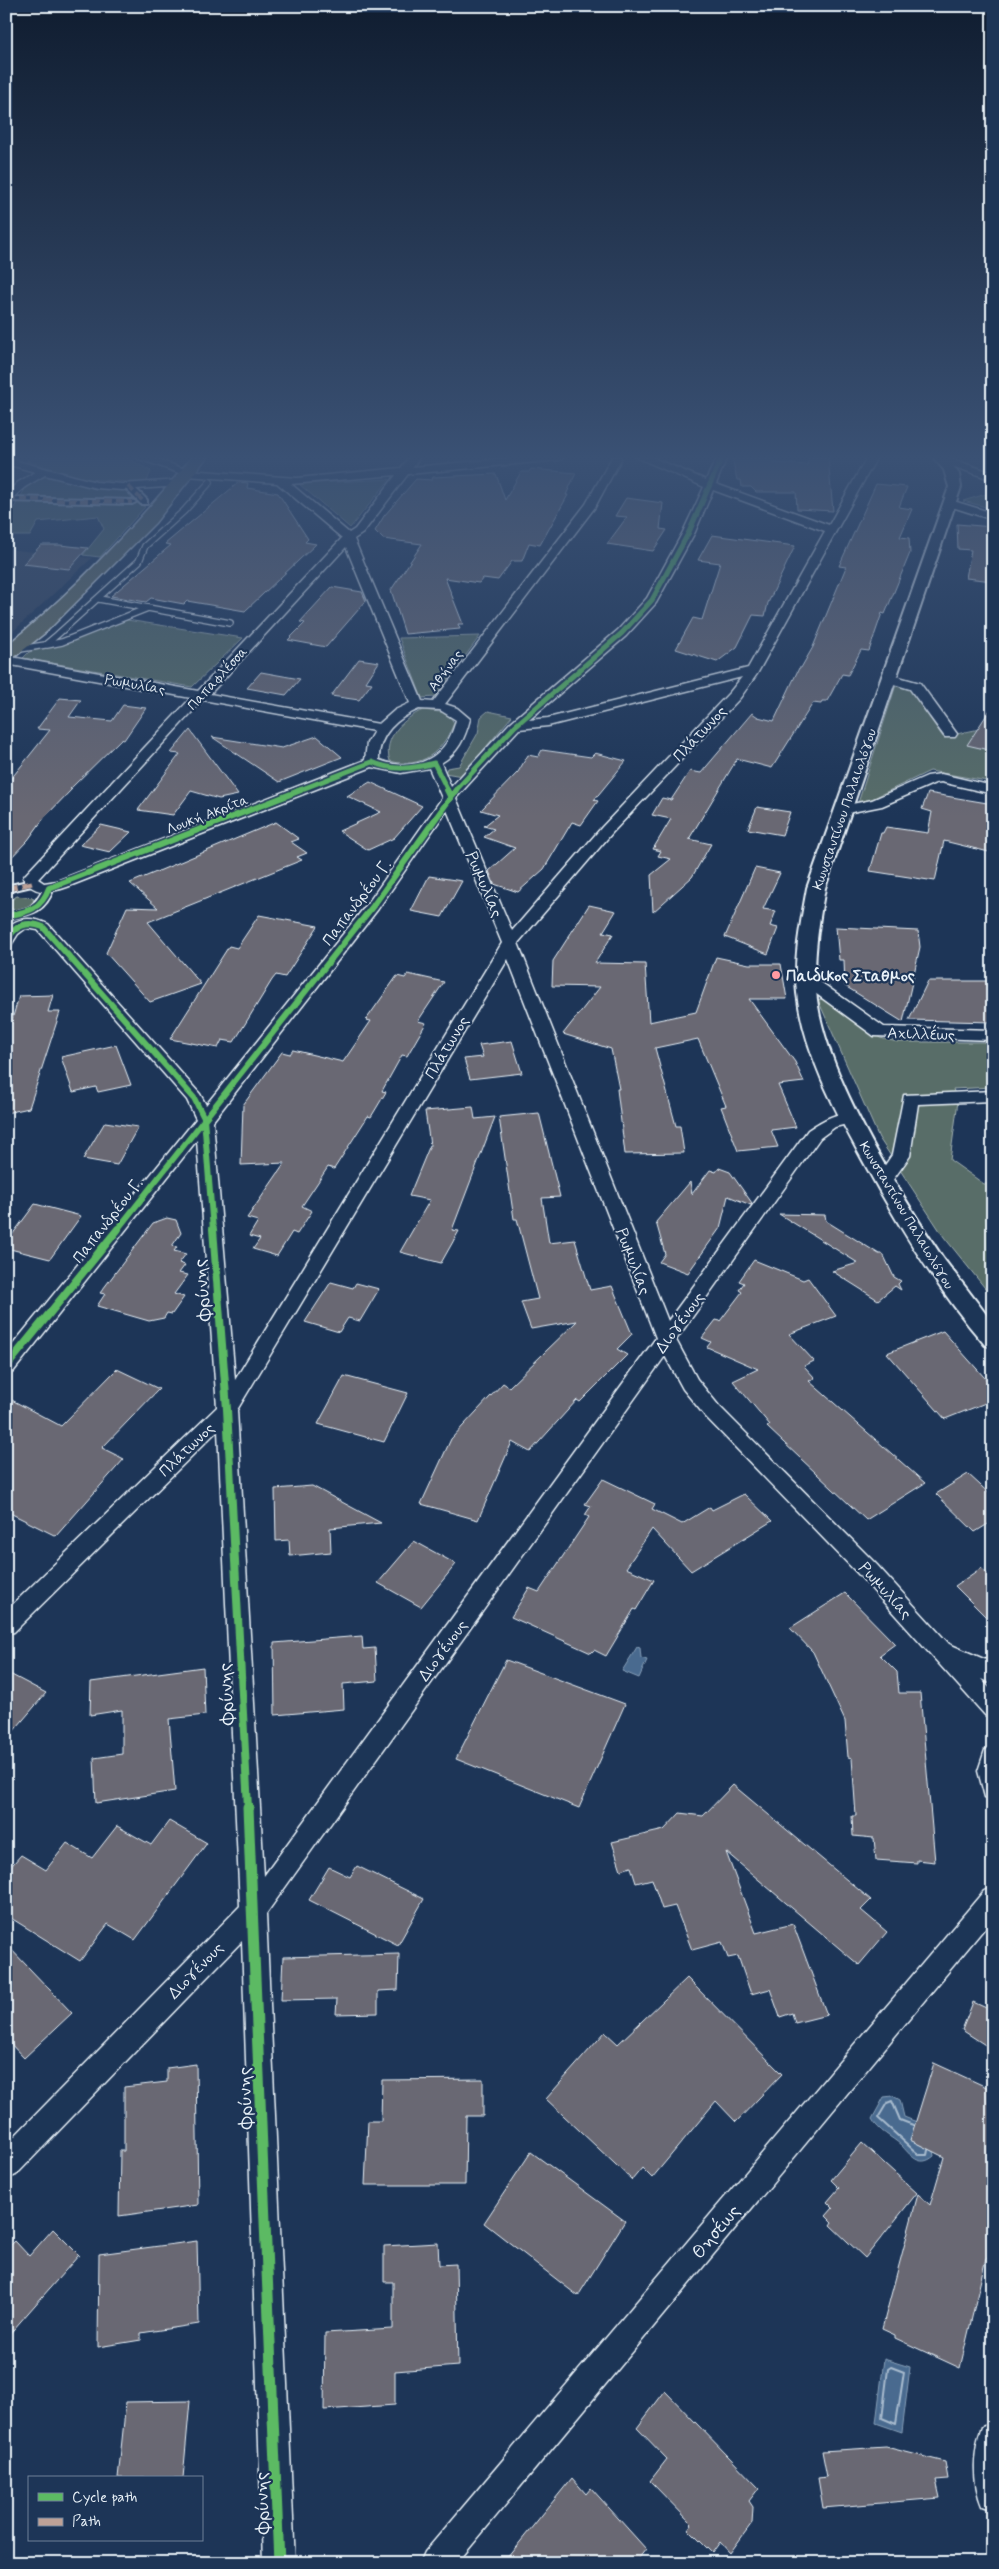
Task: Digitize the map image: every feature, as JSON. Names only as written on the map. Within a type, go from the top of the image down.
[{"type":"main road","points":[[8,655],[40,628],[93,577]]},
{"type":"street","name":"Παπαφλέσσα","points":[[32,883],[30,878],[35,870],[202,696],[312,577]]},
{"type":"street","points":[[364,577],[417,705]]},
{"type":"street","name":"Αθήνας","points":[[437,705],[536,577]]},
{"type":"street","name":"Παπανδρέου Γ.","points":[[6,1367],[59,1304],[372,906],[450,796],[515,726],[622,633],[640,614],[664,577]]},
{"type":"street","name":"Πλάτωνος","points":[[6,1625],[227,1409],[510,943],[607,830],[735,695],[753,672],[807,577]]},
{"type":"street","name":"Κωνσταντίνου Παλαιολόγου","points":[[924,577],[816,888],[810,917],[806,979],[808,1003],[816,1034],[849,1118],[934,1265],[970,1314],[993,1340]]},
{"type":"street","name":"Ρωμυλίας","points":[[8,655],[202,696],[382,729]]},
{"type":"street","points":[[515,726],[548,722],[685,686],[753,672]]},
{"type":"street","points":[[888,678],[915,686],[950,734]]},
{"type":"street","points":[[417,705],[437,705],[455,710],[463,719],[462,731],[446,754],[434,763],[398,770],[383,768],[372,762],[371,755],[374,744],[382,729],[405,709],[417,705]]},
{"type":"street","name":"Λουκή Ακρίτα","points":[[49,888],[372,762]]},
{"type":"street","name":"Ρωμυλίας","points":[[434,763],[450,796],[510,943],[666,1340],[690,1384],[712,1411],[869,1571],[993,1708]]},
{"type":"street","points":[[842,810],[861,810],[873,806],[932,779],[941,778],[993,790]]},
{"type":"street","points":[[6,890],[32,883],[49,888],[44,903],[13,928],[7,941]]},
{"type":"street","points":[[6,916],[24,918]]},
{"type":"street","name":"Φρύνης","points":[[24,918],[44,927],[194,1098],[204,1118],[227,1409],[253,1911],[279,2563]]},
{"type":"street","name":"Αχιλλέως","points":[[806,979],[880,1032],[993,1035]]},
{"type":"street","points":[[884,1180],[901,1156],[910,1099],[993,1096]]},
{"type":"street","name":"Διογένους","points":[[6,2165],[253,1911],[814,1134],[829,1123],[849,1118]]},
{"type":"street","name":"Ρωμυλίας","points":[[939,1649],[993,1674]]},
{"type":"street","points":[[993,1757],[990,1771],[993,1789]]},
{"type":"street","name":"Θησέως","points":[[436,2563],[993,1899]]},
{"type":"street","points":[[993,2438],[990,2451],[993,2495]]},
{"type":"lane","points":[[45,646],[122,577]]},
{"type":"lane","points":[[99,599],[230,623]]},
{"type":"lane","points":[[8,655],[62,642],[148,608]]},
{"type":"shaded area","points":[[6,577],[72,577],[6,638]]},
{"type":"green space","points":[[127,620],[243,638],[192,687],[23,658],[29,652],[67,642]]},
{"type":"green space","points":[[480,636],[435,697],[422,698],[399,638]]},
{"type":"green space","points":[[896,685],[910,690],[943,737],[993,726],[993,782],[930,771],[857,806]]},
{"type":"green space","points":[[423,710],[448,713],[454,723],[444,742],[430,756],[421,760],[412,763],[390,761],[388,753],[389,744],[396,730],[409,718]]},
{"type":"green space","points":[[488,711],[512,716],[462,776],[445,773],[447,768],[459,766],[478,733],[481,717]]},
{"type":"green space","points":[[17,896],[33,898],[34,904],[19,911],[9,908],[8,902]]},
{"type":"green space","points":[[825,998],[880,1038],[898,1042],[993,1042],[993,1087],[953,1089],[958,1101],[950,1160],[984,1184],[993,1184],[993,1298],[944,1237],[879,1138],[818,1000]]},
{"type":"water","points":[[637,1647],[640,1648],[641,1658],[647,1660],[639,1678],[622,1671]]},
{"type":"water","points":[[893,2096],[900,2100],[904,2117],[922,2124],[932,2146],[934,2156],[929,2160],[919,2161],[915,2159],[901,2145],[882,2131],[872,2119],[884,2097]]},
{"type":"water","points":[[884,2359],[910,2367],[902,2432],[876,2423]]},
{"type":"building","points":[[133,577],[281,577],[245,611],[187,601],[184,604],[151,598],[146,602],[111,596]]},
{"type":"building","points":[[400,577],[500,577],[498,580],[483,578],[479,583],[445,578],[463,624],[458,624],[460,629],[405,634],[391,590]]},
{"type":"building","points":[[716,577],[780,577],[768,603],[765,616],[753,615],[737,647],[717,662],[676,649],[693,618],[702,620]]},
{"type":"building","points":[[842,577],[900,577],[885,614],[882,613],[869,651],[861,650],[848,675],[842,674],[827,701],[822,701],[821,704],[813,703],[772,768],[737,759],[689,839],[711,844],[692,877],[653,912],[651,875],[671,859],[658,856],[661,851],[653,849],[671,819],[652,815],[662,798],[671,800],[690,771],[701,773],[752,713],[758,717],[774,721],[799,668],[801,668],[813,647]]},
{"type":"building","points":[[993,577],[993,581],[966,578]]},
{"type":"building","points":[[332,587],[362,592],[366,601],[326,647],[288,640],[305,623],[300,622]]},
{"type":"building","points":[[359,659],[379,662],[366,682],[372,683],[359,700],[331,696]]},
{"type":"building","points":[[261,672],[300,679],[286,695],[247,688]]},
{"type":"building","points":[[60,698],[81,700],[69,717],[112,721],[123,705],[146,708],[124,740],[121,739],[70,789],[72,789],[44,818],[28,840],[6,863],[6,785],[50,730],[37,729]]},
{"type":"building","points":[[993,705],[993,751],[967,745]]},
{"type":"building","points":[[190,730],[238,795],[219,799],[191,791],[173,815],[138,810],[180,754],[171,753]]},
{"type":"building","points":[[317,736],[342,757],[279,782],[212,737],[282,748]]},
{"type":"building","points":[[542,750],[591,757],[595,753],[626,761],[594,800],[598,801],[581,825],[572,822],[544,869],[518,892],[494,884],[489,871],[515,848],[484,837],[494,829],[484,826],[498,815],[481,810],[518,772],[528,755],[538,757]]},
{"type":"building","points":[[370,782],[422,806],[394,838],[368,850],[339,831],[381,812],[347,796]]},
{"type":"building","points":[[928,793],[993,804],[993,853],[944,841],[935,881],[870,871],[881,833],[883,833],[886,827],[928,833],[932,812],[922,809]]},
{"type":"building","points":[[757,807],[790,812],[782,835],[748,829]]},
{"type":"building","points":[[276,822],[299,839],[291,842],[307,853],[297,857],[302,860],[148,922],[201,984],[150,1002],[106,953],[127,907],[158,908],[130,883]]},
{"type":"building","points":[[101,825],[131,832],[110,852],[80,845]]},
{"type":"building","points":[[755,868],[780,873],[763,909],[776,911],[770,926],[778,928],[768,954],[725,937]]},
{"type":"building","points":[[429,876],[462,881],[442,917],[411,911]]},
{"type":"building","points":[[589,905],[616,911],[603,932],[613,934],[595,963],[645,964],[649,1022],[696,1012],[716,957],[749,964],[781,964],[787,999],[749,999],[795,1062],[804,1082],[778,1085],[796,1127],[771,1130],[778,1147],[738,1151],[721,1107],[726,1106],[698,1039],[655,1048],[676,1126],[680,1126],[684,1153],[625,1154],[617,1089],[619,1089],[611,1049],[563,1034],[600,987],[552,986],[553,961]]},
{"type":"building","points":[[259,915],[318,926],[285,977],[276,975],[272,980],[234,1042],[222,1040],[218,1048],[170,1039],[229,946],[237,948]]},
{"type":"building","points":[[836,927],[918,931],[920,947],[903,1022],[845,986],[844,960],[839,960]]},
{"type":"building","points":[[408,974],[444,982],[418,1021],[426,1023],[407,1056],[402,1055],[382,1091],[386,1092],[371,1117],[368,1116],[334,1169],[328,1167],[302,1206],[312,1211],[297,1234],[292,1232],[277,1256],[253,1249],[260,1239],[249,1236],[258,1221],[247,1218],[285,1163],[241,1165],[243,1105],[282,1052],[290,1054],[293,1050],[343,1062],[371,1021],[366,1020],[397,976],[405,978]]},
{"type":"building","points":[[928,981],[993,981],[993,1022],[909,1020]]},
{"type":"building","points":[[53,995],[48,1012],[60,1012],[29,1108],[6,1113],[6,1040],[19,996]]},
{"type":"building","points":[[512,1041],[522,1073],[470,1079],[464,1059],[483,1057],[479,1045]]},
{"type":"building","points":[[116,1045],[131,1085],[98,1092],[96,1087],[73,1092],[61,1057]]},
{"type":"building","points":[[473,1107],[475,1119],[495,1117],[452,1230],[459,1231],[441,1263],[400,1252],[430,1200],[409,1196],[430,1145],[425,1111]]},
{"type":"building","points":[[539,1113],[560,1197],[542,1198],[549,1243],[575,1240],[590,1290],[612,1286],[632,1334],[617,1349],[627,1355],[580,1402],[577,1400],[530,1452],[512,1442],[478,1520],[421,1504],[451,1439],[503,1383],[509,1387],[577,1321],[531,1329],[521,1302],[538,1299],[517,1219],[514,1219],[499,1117]]},
{"type":"building","points":[[105,1122],[138,1127],[117,1165],[83,1159]]},
{"type":"building","points":[[719,1168],[730,1172],[752,1203],[751,1205],[728,1196],[720,1228],[688,1273],[659,1262],[665,1254],[656,1222],[690,1182],[692,1194],[710,1170],[716,1172]]},
{"type":"building","points":[[35,1204],[81,1216],[50,1259],[6,1248],[6,1243]]},
{"type":"building","points":[[779,1214],[825,1215],[826,1221],[879,1254],[883,1254],[894,1277],[901,1281],[898,1284],[901,1290],[895,1286],[878,1300],[832,1271],[858,1263]]},
{"type":"building","points":[[167,1218],[176,1220],[181,1233],[172,1246],[177,1247],[174,1251],[186,1254],[179,1263],[185,1265],[179,1273],[188,1275],[174,1294],[184,1297],[172,1314],[167,1313],[164,1318],[149,1321],[97,1306],[105,1294],[100,1293],[153,1223]]},
{"type":"building","points":[[754,1260],[803,1280],[808,1278],[836,1316],[789,1334],[814,1361],[804,1366],[815,1378],[809,1381],[925,1483],[866,1520],[767,1427],[770,1425],[733,1381],[758,1369],[707,1347],[711,1342],[702,1338],[716,1320],[720,1321],[742,1292],[739,1290],[744,1283],[739,1281]]},
{"type":"building","points":[[331,1282],[353,1288],[356,1283],[379,1289],[360,1321],[348,1318],[339,1332],[305,1322]]},
{"type":"building","points":[[943,1331],[993,1387],[993,1400],[945,1419],[887,1353]]},
{"type":"building","points":[[117,1369],[159,1389],[102,1448],[124,1459],[56,1536],[6,1511],[6,1397],[61,1426]]},
{"type":"building","points":[[344,1376],[408,1393],[384,1442],[318,1424]]},
{"type":"building","points":[[968,1474],[993,1497],[993,1521],[975,1532],[936,1494]]},
{"type":"building","points":[[603,1479],[655,1504],[652,1509],[682,1524],[710,1507],[712,1510],[744,1494],[772,1521],[691,1571],[652,1529],[626,1568],[654,1580],[606,1656],[594,1650],[591,1653],[511,1617],[529,1588],[539,1592],[589,1517],[585,1515],[591,1506],[585,1504]]},
{"type":"building","points":[[312,1486],[381,1523],[330,1528],[331,1552],[290,1556],[289,1540],[276,1541],[275,1489]]},
{"type":"building","points":[[414,1541],[456,1564],[421,1607],[378,1583]]},
{"type":"building","points":[[981,1568],[993,1579],[993,1624],[955,1586]]},
{"type":"building","points":[[845,1593],[895,1644],[880,1655],[897,1672],[899,1693],[920,1693],[935,1862],[917,1860],[917,1863],[876,1860],[874,1838],[853,1836],[852,1816],[856,1816],[852,1758],[848,1757],[845,1721],[813,1652],[790,1628]]},
{"type":"building","points":[[362,1636],[363,1649],[375,1648],[377,1681],[343,1684],[344,1709],[275,1715],[274,1643]]},
{"type":"building","points":[[506,1660],[625,1704],[579,1808],[456,1759]]},
{"type":"building","points":[[203,1667],[205,1715],[169,1719],[175,1791],[96,1803],[94,1758],[122,1754],[122,1710],[90,1715],[91,1682]]},
{"type":"building","points":[[6,1672],[46,1693],[6,1740]]},
{"type":"building","points":[[733,1785],[871,1900],[861,1910],[887,1932],[859,1965],[726,1852],[756,1933],[793,1924],[827,2015],[795,2023],[792,2013],[780,2017],[770,1989],[751,1994],[738,1956],[728,1958],[722,1942],[692,1950],[675,1906],[662,1909],[652,1879],[636,1883],[631,1867],[621,1870],[612,1842],[664,1830],[680,1813],[703,1816]]},
{"type":"building","points":[[169,1821],[207,1843],[135,1940],[108,1924],[80,1961],[6,1915],[6,1872],[21,1855],[46,1870],[67,1843],[92,1858],[117,1826],[151,1845]]},
{"type":"building","points":[[357,1866],[424,1899],[398,1945],[309,1900],[329,1867],[350,1877]]},
{"type":"building","points":[[6,1944],[72,2013],[24,2058],[6,2039]]},
{"type":"building","points":[[399,1954],[398,1990],[378,1991],[378,2013],[336,2014],[337,1999],[281,2000],[283,1957]]},
{"type":"building","points":[[687,1978],[782,2074],[736,2122],[716,2101],[652,2178],[642,2168],[632,2180],[546,2099],[605,2032],[618,2044]]},
{"type":"building","points":[[973,2002],[993,2011],[993,2050],[962,2030]]},
{"type":"building","points":[[934,2063],[993,2090],[993,2261],[986,2258],[960,2368],[895,2338],[895,2335],[882,2329],[918,2194],[930,2205],[944,2157],[910,2140]]},
{"type":"building","points":[[196,2064],[198,2205],[119,2216],[120,2151],[124,2151],[124,2087],[167,2082],[167,2068]]},
{"type":"building","points":[[483,2079],[483,2116],[466,2116],[465,2185],[365,2185],[368,2121],[381,2121],[382,2080]]},
{"type":"building","points":[[862,2143],[917,2193],[865,2258],[830,2225],[832,2222],[826,2216],[833,2208],[827,2202],[839,2188],[831,2180]]},
{"type":"building","points":[[531,2152],[625,2221],[578,2296],[484,2223]]},
{"type":"building","points":[[53,2229],[79,2255],[6,2338],[6,2250],[15,2241],[29,2256]]},
{"type":"building","points":[[197,2241],[199,2324],[141,2333],[141,2340],[98,2347],[99,2254]]},
{"type":"building","points":[[438,2243],[439,2265],[456,2264],[458,2366],[395,2371],[395,2405],[324,2410],[325,2333],[393,2329],[393,2282],[384,2282],[384,2246]]},
{"type":"building","points":[[665,2391],[759,2488],[749,2501],[753,2507],[752,2523],[730,2553],[720,2542],[712,2553],[688,2529],[692,2524],[650,2481],[667,2459],[637,2428]]},
{"type":"building","points":[[190,2401],[183,2476],[118,2476],[126,2402]]},
{"type":"building","points":[[886,2447],[945,2462],[948,2479],[936,2480],[940,2498],[823,2508],[818,2478],[827,2477],[822,2451]]},
{"type":"building","points":[[572,2478],[586,2494],[591,2488],[646,2549],[635,2563],[503,2563]]},
{"type":"marked path","points":[[6,889],[32,883]]},
{"type":"cycle path","points":[[6,1367],[53,1311],[373,906],[450,796],[515,726],[622,633],[652,600],[665,577]]},
{"type":"cycle path","points":[[6,916],[28,912],[38,907],[49,888],[372,762],[395,769],[418,767],[434,763],[450,796]]},
{"type":"cycle path","points":[[6,942],[16,927],[26,923],[37,924],[43,927],[194,1098],[204,1118],[227,1409],[253,1911],[279,2563]]},
{"type":"place","name":"Παιδικος Σταθμος","points":[[776,975]]}]
